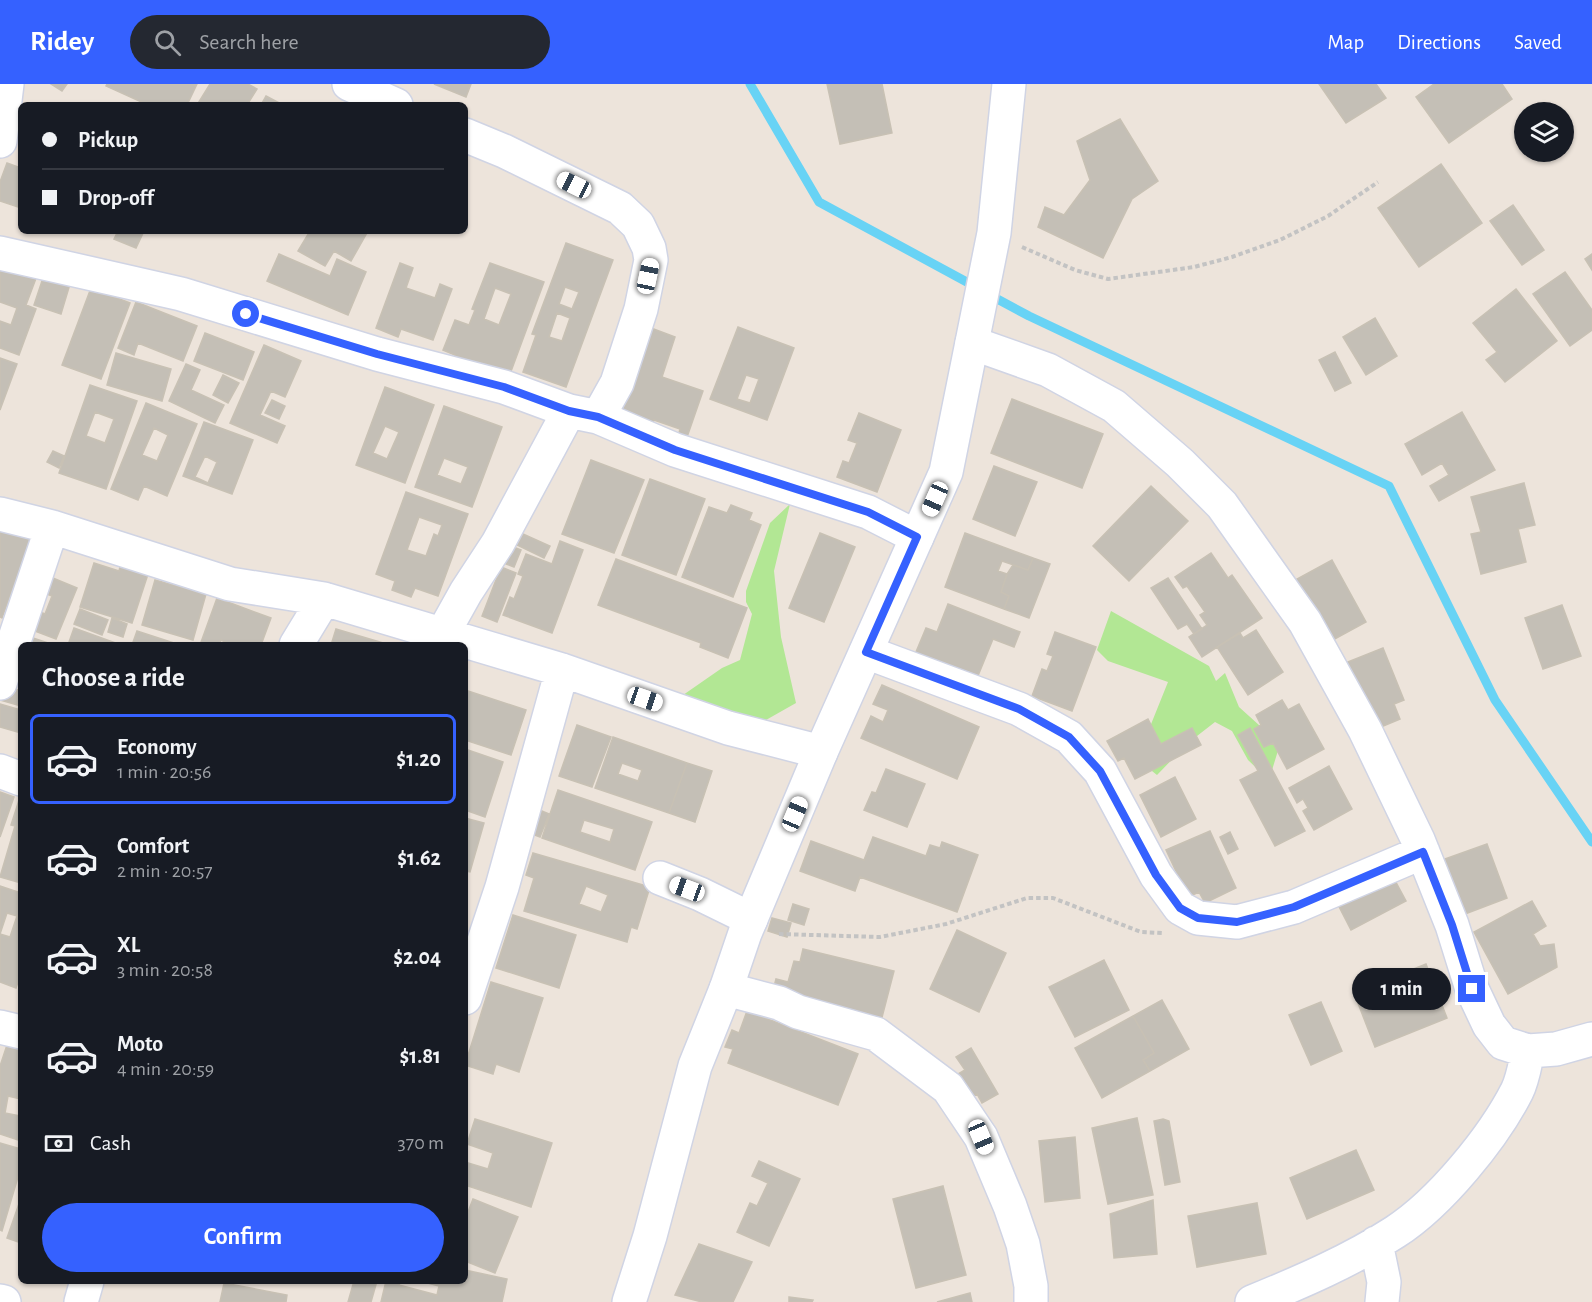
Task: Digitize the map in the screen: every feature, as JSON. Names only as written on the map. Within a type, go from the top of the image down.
[{"type":"street","points":[[0,141],[7,84]]},
{"type":"street","points":[[349,84],[389,102]]},
{"type":"street","points":[[629,1302],[653,1224],[695,1066],[748,926],[821,752],[946,472],[994,233],[1009,84]]},
{"type":"street","points":[[442,635],[466,592],[584,414],[617,383],[641,309],[651,260],[649,248],[638,225],[620,208],[504,151],[468,136]]},
{"type":"street","points":[[0,253],[181,294],[377,354],[504,387],[584,414],[675,450],[868,512],[917,537]]},
{"type":"street","points":[[972,343],[1048,370],[1114,406],[1180,463],[1222,505],[1305,622],[1365,730],[1423,852],[1452,925],[1472,989],[1489,1025],[1503,1043],[1528,1051],[1556,1048],[1592,1039]]},
{"type":"street","points":[[0,514],[52,527],[230,584],[324,599],[466,642]]},
{"type":"street","points":[[0,683],[52,527]]},
{"type":"street","points":[[299,642],[324,599]]},
{"type":"street","points":[[468,643],[562,670],[728,728],[821,752]]},
{"type":"street","points":[[866,652],[1019,709],[1069,737],[1100,771],[1156,875],[1180,908],[1198,918],[1237,922],[1294,907],[1423,852]]},
{"type":"street","points":[[468,989],[502,887],[562,670]]},
{"type":"street","points":[[0,771],[18,778]]},
{"type":"street","points":[[660,878],[700,894],[748,926]]},
{"type":"street","points":[[726,989],[779,1003],[798,1012],[876,1034],[948,1088],[981,1137],[1010,1206],[1023,1244],[1031,1286],[1031,1302]]},
{"type":"street","points":[[0,1027],[18,1031]]},
{"type":"street","points":[[1252,1302],[1314,1277],[1397,1231],[1442,1192],[1489,1135],[1518,1089],[1528,1051]]},
{"type":"street","points":[[1376,1243],[1384,1282],[1382,1302]]},
{"type":"street","points":[[81,1302],[86,1284]]},
{"type":"path","points":[[994,233],[1041,257],[1108,279],[1149,274],[1194,267],[1232,257],[1280,240],[1328,216],[1378,182]]},
{"type":"path","points":[[748,926],[880,937],[946,924],[1027,898],[1053,898],[1141,933],[1191,930],[1207,920]]},
{"type":"green space","points":[[790,504],[774,571],[781,637],[796,703],[757,725],[673,702],[722,668],[740,660],[752,614],[746,602],[746,591],[770,523]]},
{"type":"green space","points":[[1111,611],[1209,666],[1216,681],[1225,673],[1239,707],[1280,744],[1269,780],[1248,760],[1232,731],[1215,722],[1188,743],[1157,775],[1137,759],[1168,682],[1108,661],[1097,650]]},
{"type":"building","points":[[51,84],[67,84],[62,91]]},
{"type":"building","points":[[107,84],[197,84],[188,102],[141,102],[106,86]]},
{"type":"building","points":[[210,84],[248,84],[257,89],[249,102],[199,102]]},
{"type":"building","points":[[434,84],[471,84],[466,97]]},
{"type":"building","points":[[827,84],[882,84],[892,133],[840,144]]},
{"type":"building","points":[[1319,84],[1376,84],[1386,98],[1346,123]]},
{"type":"building","points":[[1434,84],[1502,84],[1512,99],[1449,143],[1416,97]]},
{"type":"building","points":[[266,96],[277,102],[263,102]]},
{"type":"building","points":[[1120,119],[1158,181],[1132,199],[1103,258],[1038,227],[1045,207],[1064,215],[1090,180],[1077,141]]},
{"type":"building","points":[[7,163],[18,167],[18,207],[0,201],[0,182]]},
{"type":"building","points":[[1441,164],[1482,223],[1419,267],[1378,208]]},
{"type":"building","points":[[1513,205],[1544,250],[1522,265],[1490,221]]},
{"type":"building","points":[[116,234],[143,234],[136,248],[114,239]]},
{"type":"building","points":[[308,234],[366,234],[351,261],[334,251],[325,266],[298,251]]},
{"type":"building","points":[[566,243],[613,260],[566,387],[523,372],[536,335],[532,334]],"holes":[[[565,287],[579,292],[572,309],[559,304]],[[557,313],[570,318],[562,341],[549,337]]]},
{"type":"building","points":[[279,254],[330,276],[337,259],[366,272],[348,315],[267,281]]},
{"type":"building","points":[[1592,254],[1592,270],[1585,259]]},
{"type":"building","points":[[0,259],[38,273],[26,305],[36,309],[19,355],[0,348],[0,321],[11,325],[17,308],[0,302]]},
{"type":"building","points":[[400,263],[413,268],[406,288],[435,298],[440,284],[452,289],[433,340],[401,329],[398,337],[376,328]]},
{"type":"building","points":[[490,263],[544,282],[510,374],[479,363],[476,372],[452,363],[455,355],[443,350],[455,320],[469,325],[475,310],[472,309]],"holes":[[[495,288],[511,294],[499,325],[484,319]]]},
{"type":"building","points":[[1565,272],[1592,310],[1592,330],[1570,346],[1533,294]]},
{"type":"building","points":[[44,275],[70,284],[61,314],[34,305]]},
{"type":"building","points":[[91,288],[130,303],[101,379],[62,365]]},
{"type":"building","points":[[1516,289],[1557,341],[1505,382],[1486,360],[1497,352],[1473,323]]},
{"type":"building","points":[[136,302],[197,326],[183,361],[138,343],[134,355],[118,348]]},
{"type":"building","points":[[1375,318],[1397,356],[1366,375],[1343,337]]},
{"type":"building","points":[[738,327],[794,348],[767,420],[710,399]],"holes":[[[746,375],[759,379],[750,403],[737,399]]]},
{"type":"building","points":[[651,328],[675,337],[662,377],[703,391],[686,440],[678,437],[680,429],[654,420],[651,428],[619,417]]},
{"type":"building","points":[[205,333],[254,352],[243,380],[194,361]]},
{"type":"building","points":[[264,345],[301,361],[285,397],[271,391],[260,415],[285,426],[277,443],[230,423]]},
{"type":"building","points":[[1335,352],[1351,383],[1335,391],[1319,360]]},
{"type":"building","points":[[116,353],[171,369],[162,401],[107,385]]},
{"type":"building","points":[[0,358],[17,364],[0,410]]},
{"type":"building","points":[[186,364],[200,370],[191,390],[224,405],[215,423],[169,401]]},
{"type":"building","points":[[223,375],[239,383],[228,403],[213,395]]},
{"type":"building","points":[[90,385],[137,401],[106,489],[59,473]],"holes":[[[95,412],[114,419],[105,443],[86,436]]]},
{"type":"building","points":[[385,387],[434,405],[405,483],[356,465]],"holes":[[[385,426],[399,432],[387,459],[373,453]]]},
{"type":"building","points":[[1012,399],[1103,434],[1082,488],[991,453]]},
{"type":"building","points":[[272,400],[285,406],[279,419],[265,413]]},
{"type":"building","points":[[146,403],[197,424],[167,496],[144,486],[138,500],[111,489]],"holes":[[[154,428],[168,435],[157,461],[142,455]]]},
{"type":"building","points":[[444,406],[502,427],[472,507],[415,487]],"holes":[[[444,458],[468,467],[461,484],[437,475]]]},
{"type":"building","points":[[1462,412],[1495,470],[1439,501],[1430,486],[1449,475],[1442,463],[1422,475],[1405,444]]},
{"type":"building","points":[[859,413],[901,430],[877,492],[837,477],[843,461],[849,463],[857,443],[848,440]]},
{"type":"building","points":[[204,422],[253,440],[232,494],[183,476]],"holes":[[[205,456],[217,462],[208,483],[195,477]]]},
{"type":"building","points":[[53,451],[64,456],[59,468],[47,462]]},
{"type":"building","points":[[591,460],[644,480],[614,553],[562,534]]},
{"type":"building","points":[[994,466],[1037,482],[1015,536],[973,519]]},
{"type":"building","points":[[650,479],[705,499],[676,575],[622,555]]},
{"type":"building","points":[[1524,483],[1535,525],[1518,529],[1526,562],[1481,574],[1471,534],[1481,532],[1471,497]]},
{"type":"building","points":[[1151,486],[1188,521],[1129,581],[1093,546]]},
{"type":"building","points":[[406,492],[468,514],[438,596],[415,588],[411,597],[392,590],[395,581],[376,574]],"holes":[[[419,517],[442,525],[438,536],[434,534],[426,556],[407,550]]]},
{"type":"building","points":[[731,505],[752,513],[749,520],[761,525],[733,597],[682,577],[709,507],[727,513]]},
{"type":"building","points":[[0,521],[17,534],[31,539],[2,618],[0,617]]},
{"type":"building","points":[[820,533],[855,547],[824,622],[789,608]]},
{"type":"building","points":[[965,533],[1033,558],[1028,570],[1002,561],[998,571],[1007,574],[1001,592],[1009,596],[1004,609],[945,587]]},
{"type":"building","points":[[523,534],[550,546],[544,558],[517,545]]},
{"type":"building","points":[[560,541],[583,550],[552,633],[503,615],[510,597],[514,599],[523,576],[518,574],[526,554],[552,564]]},
{"type":"building","points":[[508,545],[521,550],[514,567],[501,562]]},
{"type":"building","points":[[1211,553],[1228,578],[1232,575],[1262,618],[1202,657],[1189,637],[1207,625],[1200,615],[1205,612],[1187,586],[1183,588],[1175,577]]},
{"type":"building","points":[[1033,558],[1050,564],[1029,618],[1004,609],[1009,596],[1001,592],[1007,574],[1013,565],[1028,570]]},
{"type":"building","points":[[122,559],[150,568],[132,623],[80,607],[94,563],[119,571]]},
{"type":"building","points":[[616,559],[747,608],[728,658],[700,647],[701,643],[598,605]]},
{"type":"building","points":[[1332,560],[1366,622],[1320,647],[1286,585]]},
{"type":"building","points":[[501,567],[516,573],[497,622],[482,616]]},
{"type":"building","points":[[48,576],[77,588],[56,639],[14,623],[21,604],[45,614],[52,596],[42,592]]},
{"type":"building","points":[[1168,578],[1202,629],[1194,634],[1187,624],[1178,629],[1151,588]]},
{"type":"building","points":[[155,580],[206,594],[193,640],[142,625]]},
{"type":"building","points":[[217,598],[271,618],[262,642],[225,642],[221,640],[220,642],[201,642]]},
{"type":"building","points":[[948,604],[1020,632],[1014,647],[993,639],[973,688],[925,670],[916,652],[926,628],[937,632]]},
{"type":"building","points":[[1562,605],[1581,656],[1543,669],[1525,618]]},
{"type":"building","points":[[80,609],[108,620],[102,635],[74,624]]},
{"type":"building","points":[[112,618],[127,624],[123,637],[108,632]]},
{"type":"building","points":[[74,628],[113,642],[69,642]]},
{"type":"building","points":[[336,629],[380,642],[332,642]]},
{"type":"building","points":[[1256,630],[1283,672],[1248,695],[1217,647],[1240,633],[1243,638]]},
{"type":"building","points":[[12,631],[45,642],[19,642]]},
{"type":"building","points":[[137,631],[171,642],[133,642]]},
{"type":"building","points":[[1055,632],[1096,647],[1072,711],[1032,696],[1042,669],[1047,671],[1053,656],[1047,654]]},
{"type":"building","points":[[1383,648],[1404,700],[1394,704],[1400,719],[1376,729],[1343,664]]},
{"type":"building","points":[[0,669],[9,687],[18,690],[18,705],[0,700]]},
{"type":"building","points":[[882,685],[979,727],[957,779],[861,738],[871,716],[883,722],[888,710],[873,704]]},
{"type":"building","points":[[468,691],[526,710],[511,755],[468,741]]},
{"type":"building","points":[[1282,700],[1288,710],[1299,704],[1324,749],[1287,769],[1273,743],[1264,747],[1254,729],[1261,725],[1256,715]]},
{"type":"building","points":[[0,704],[18,709],[18,732],[0,727]]},
{"type":"building","points":[[1148,719],[1161,744],[1192,728],[1201,745],[1135,779],[1124,758],[1118,761],[1107,741]]},
{"type":"building","points":[[577,725],[611,737],[592,787],[559,776]]},
{"type":"building","points":[[1250,728],[1305,831],[1275,846],[1240,780],[1258,771],[1238,735]]},
{"type":"building","points":[[613,737],[687,763],[669,813],[595,788]],"holes":[[[622,763],[642,770],[638,781],[618,774]]]},
{"type":"building","points":[[468,750],[503,762],[485,817],[468,811]]},
{"type":"building","points":[[687,763],[712,771],[695,822],[669,813]]},
{"type":"building","points":[[1329,766],[1352,809],[1314,830],[1303,811],[1308,808],[1303,799],[1297,803],[1289,788]]},
{"type":"building","points":[[886,769],[925,784],[907,827],[864,810],[872,792],[876,793]]},
{"type":"building","points":[[1175,777],[1196,819],[1161,837],[1140,795]]},
{"type":"building","points":[[558,790],[652,822],[635,870],[542,838]],"holes":[[[584,820],[614,829],[610,842],[580,832]]]},
{"type":"building","points":[[0,792],[14,797],[0,837]]},
{"type":"building","points":[[18,803],[18,882],[0,877],[15,826],[11,825]]},
{"type":"building","points":[[537,809],[549,814],[540,837],[527,832]]},
{"type":"building","points":[[468,819],[484,823],[470,872],[468,872]]},
{"type":"building","points":[[1210,831],[1236,888],[1205,903],[1199,892],[1188,897],[1166,850]]},
{"type":"building","points":[[1230,832],[1238,849],[1228,854],[1220,837]]},
{"type":"building","points":[[873,837],[926,856],[930,845],[940,848],[942,842],[978,855],[957,912],[860,877],[855,891],[800,871],[811,841],[864,860]]},
{"type":"building","points":[[1487,844],[1507,898],[1465,914],[1445,859]]},
{"type":"building","points":[[533,853],[650,887],[637,929],[631,927],[627,942],[524,911],[534,878],[526,875]],"holes":[[[586,886],[608,895],[601,912],[579,904]]]},
{"type":"building","points":[[1384,860],[1406,901],[1351,930],[1330,889]]},
{"type":"building","points":[[0,886],[18,892],[18,982],[16,988],[0,982]],"holes":[[[7,913],[17,916],[10,937],[0,934]]]},
{"type":"building","points":[[1532,901],[1546,926],[1533,934],[1540,946],[1554,944],[1557,967],[1508,994],[1474,932]]},
{"type":"building","points":[[793,904],[809,909],[804,925],[788,920]]},
{"type":"building","points":[[513,915],[576,935],[559,988],[496,968]]},
{"type":"building","points":[[772,918],[791,923],[787,937],[768,931]]},
{"type":"building","points":[[957,930],[1006,953],[979,1012],[930,989]]},
{"type":"building","points":[[803,949],[894,971],[880,1025],[771,998],[776,979],[788,982],[794,961],[800,962]]},
{"type":"building","points":[[1104,960],[1129,1010],[1075,1037],[1049,987]]},
{"type":"building","points":[[1426,964],[1447,1018],[1375,1047],[1354,993]]},
{"type":"building","points":[[491,982],[543,998],[519,1072],[496,1064],[493,1074],[468,1066],[468,1055]]},
{"type":"building","points":[[1162,1000],[1189,1049],[1150,1071],[1143,1060],[1154,1053],[1133,1016]]},
{"type":"building","points":[[1321,1002],[1342,1051],[1311,1065],[1289,1015]]},
{"type":"building","points":[[747,1011],[858,1054],[838,1105],[728,1063],[733,1049],[725,1047],[732,1030],[739,1033]]},
{"type":"building","points":[[1133,1016],[1154,1053],[1143,1060],[1150,1071],[1102,1098],[1075,1048]]},
{"type":"building","points":[[7,1045],[18,1048],[18,1098],[8,1096],[5,1113],[18,1115],[18,1140],[0,1134],[0,1066]]},
{"type":"building","points":[[971,1048],[998,1094],[982,1103],[977,1094],[971,1097],[958,1074],[965,1070],[956,1057]]},
{"type":"building","points":[[1137,1118],[1153,1195],[1108,1204],[1092,1128]]},
{"type":"building","points":[[475,1119],[552,1143],[531,1207],[468,1186],[468,1163],[488,1169],[493,1153],[468,1144]]},
{"type":"building","points":[[1163,1119],[1169,1121],[1180,1182],[1165,1185],[1154,1121]]},
{"type":"building","points":[[1075,1137],[1080,1198],[1045,1202],[1039,1141]]},
{"type":"building","points":[[0,1143],[18,1148],[18,1177],[2,1231],[0,1230]]},
{"type":"building","points":[[1356,1150],[1374,1190],[1307,1219],[1290,1178]]},
{"type":"building","points":[[759,1161],[800,1179],[769,1246],[737,1232],[750,1203],[757,1206],[768,1183],[752,1176]]},
{"type":"building","points":[[943,1186],[966,1275],[916,1288],[893,1199]]},
{"type":"building","points":[[473,1199],[518,1217],[495,1273],[468,1262],[468,1212]]},
{"type":"building","points":[[1153,1200],[1157,1254],[1114,1258],[1110,1214]]},
{"type":"building","points":[[1257,1203],[1266,1254],[1197,1267],[1188,1216]]},
{"type":"building","points":[[18,1207],[18,1242],[7,1238]]},
{"type":"building","points":[[699,1244],[752,1262],[733,1302],[702,1302],[675,1295]]},
{"type":"building","points":[[468,1271],[507,1279],[502,1302],[381,1302],[385,1284],[399,1284],[437,1295],[439,1286],[431,1284],[468,1284]]},
{"type":"building","points":[[224,1284],[287,1295],[286,1302],[220,1302]]},
{"type":"building","points":[[353,1284],[376,1284],[371,1302],[348,1302]]},
{"type":"building","points":[[970,1293],[972,1302],[937,1302]]},
{"type":"building","points":[[789,1297],[813,1300],[812,1302],[789,1302]]},
{"type":"waterway","points":[[750,84],[819,202],[976,287]]},
{"type":"waterway","points":[[988,294],[1029,316],[1389,486],[1495,700],[1592,842]]},
{"type":"route","points":[[246,314],[377,354],[504,387],[569,411],[598,417],[675,450],[868,512],[917,537],[866,652],[1019,709],[1069,737],[1100,771],[1156,875],[1180,908],[1198,918],[1237,922],[1294,907],[1423,852],[1452,925],[1472,989]]}]
